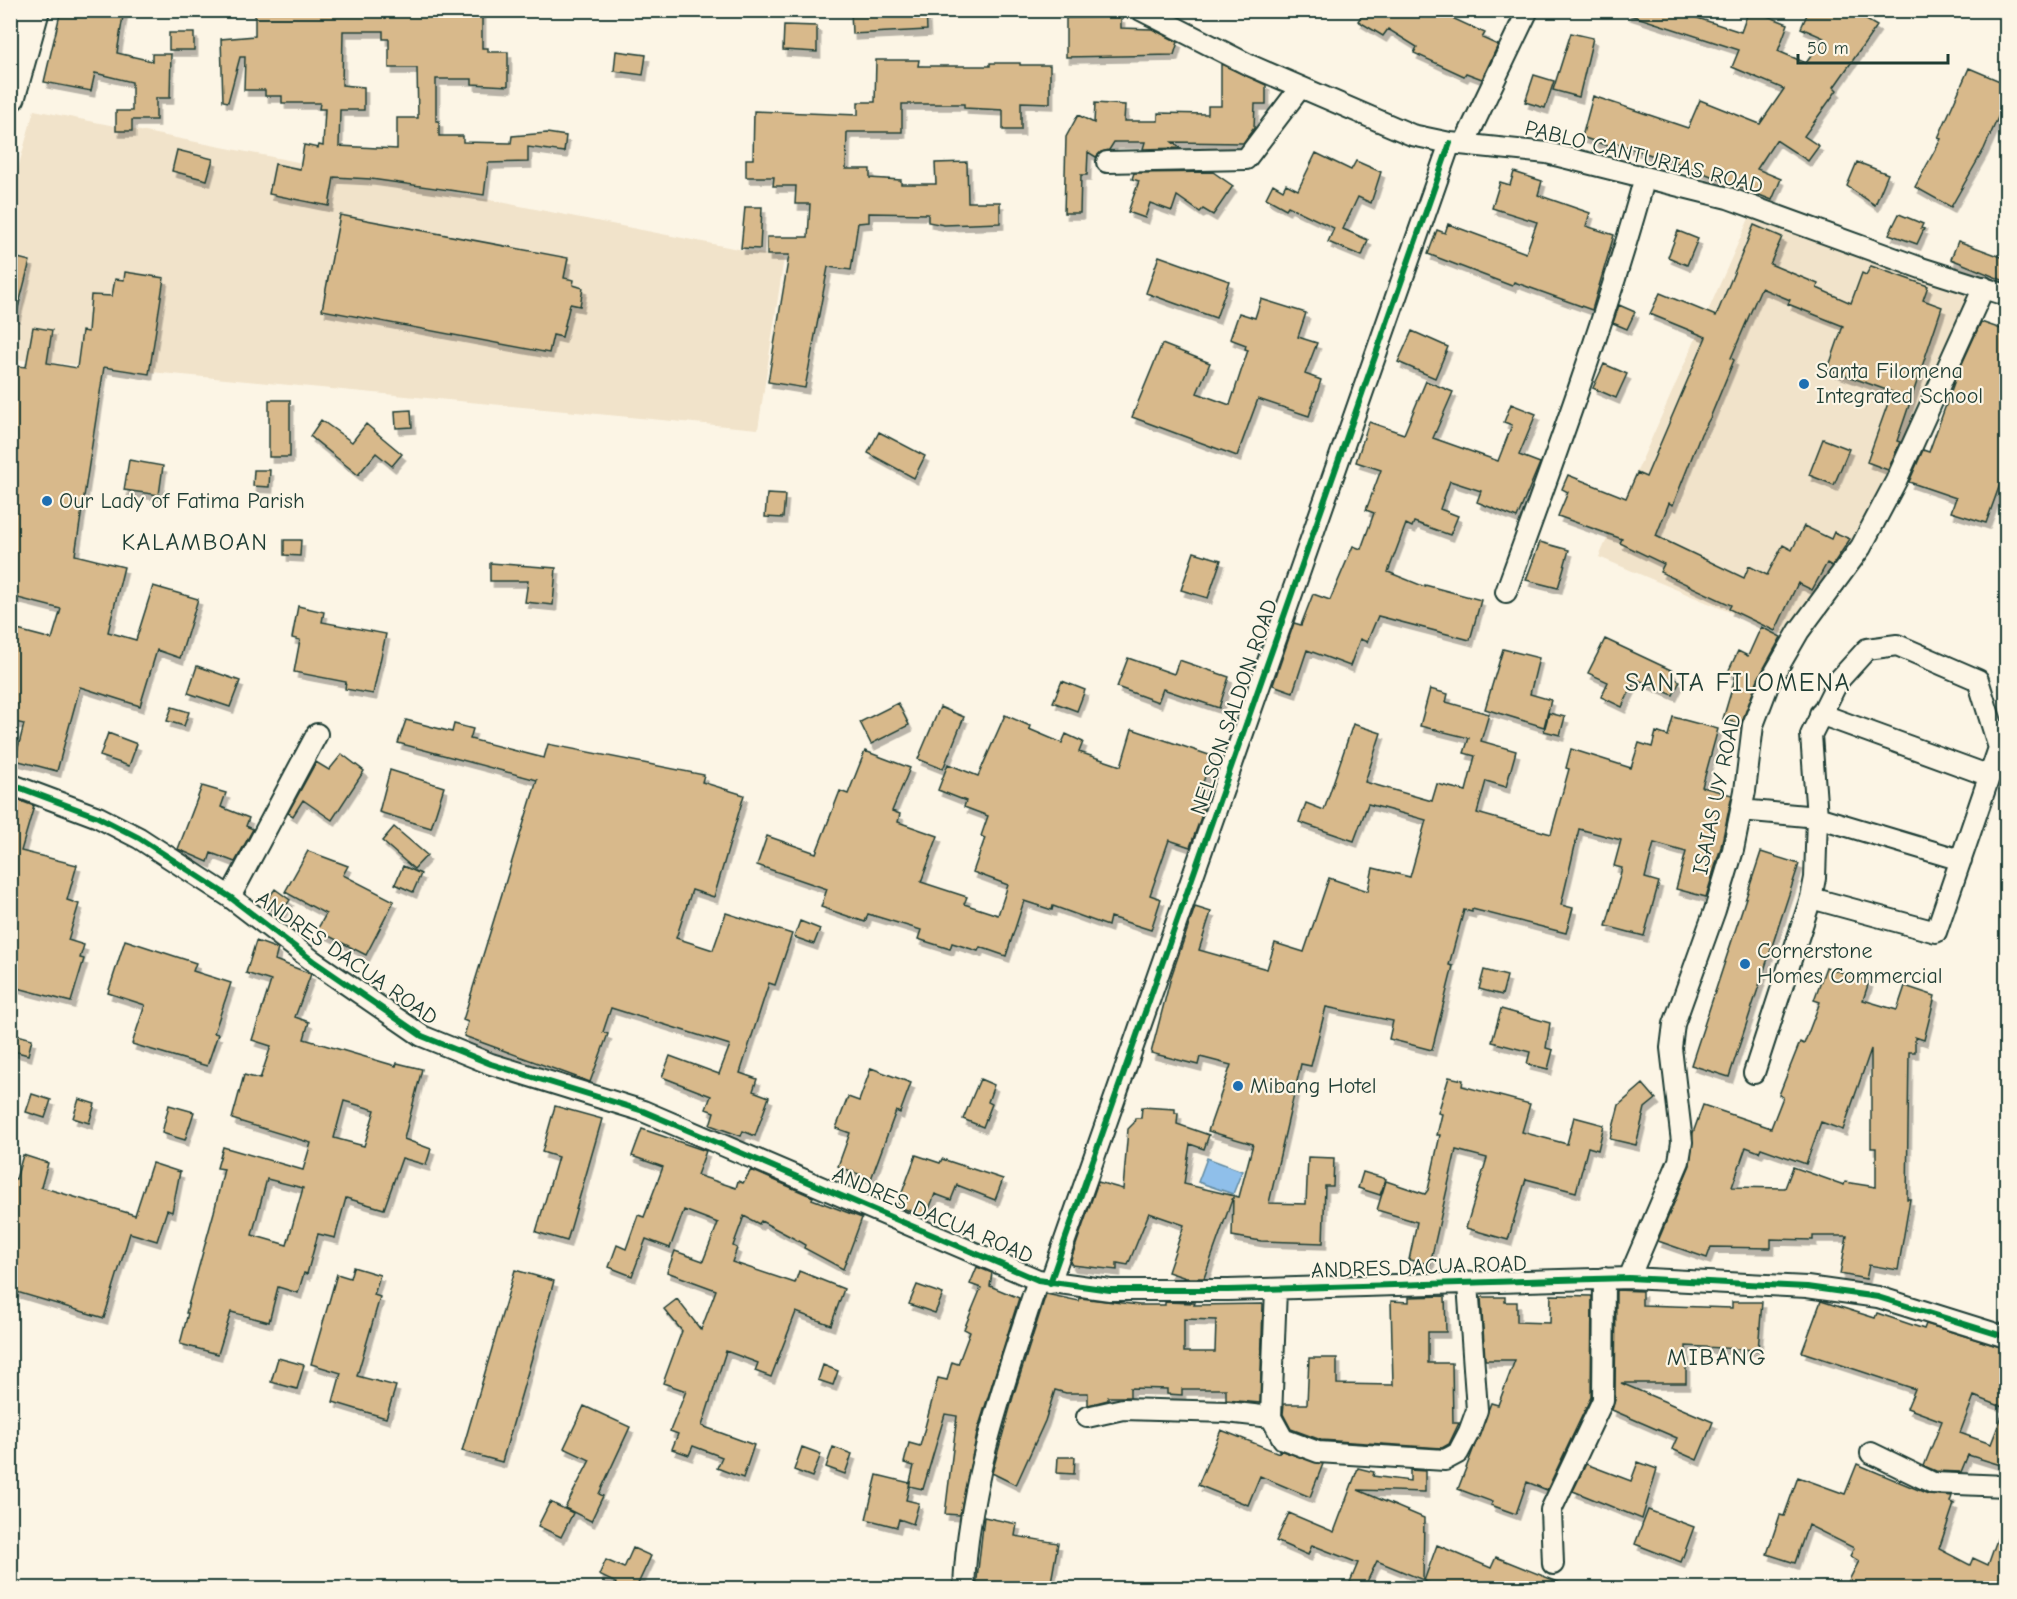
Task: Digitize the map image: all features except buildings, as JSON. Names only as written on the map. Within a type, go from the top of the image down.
[{"type":"main road","points":[[10,96],[34,10]]},
{"type":"street","name":"PABLO CANTURIAS ROAD","points":[[1141,10],[1300,88],[1403,132],[1457,144],[1546,153],[1728,198],[1921,268],[2007,295]]},
{"type":"street","name":"NELSON SALDON ROAD","points":[[964,1588],[970,1528],[984,1451],[1044,1281],[1457,144],[1528,10]]},
{"type":"street","points":[[1107,162],[1246,159],[1300,88]]},
{"type":"street","points":[[1506,592],[1584,374],[1620,264],[1645,177]]},
{"type":"street","name":"ISAIAS UY ROAD","points":[[1629,1278],[1679,1161],[1682,1142],[1671,1048],[1674,1024],[1715,910],[1733,850],[1753,725],[1769,683],[1799,631],[1861,547],[1896,481],[1984,287]]},
{"type":"street","points":[[1754,1073],[1811,898],[1815,878],[1817,817],[1811,735],[1838,681],[1867,649],[1897,645],[1978,680],[1999,748],[1936,932],[1811,898]]},
{"type":"street","points":[[1820,714],[1990,776]]},
{"type":"street","points":[[230,897],[317,734]]},
{"type":"street","name":"ANDRES DACUA ROAD","points":[[10,784],[118,826],[230,897],[313,961],[422,1036],[491,1064],[644,1110],[1044,1281],[1110,1290],[1276,1289],[1604,1278],[1806,1287],[1878,1297],[2007,1337]]},
{"type":"street","points":[[1741,810],[1817,817],[1961,860]]},
{"type":"street","points":[[1553,1564],[1551,1510],[1603,1400],[1604,1278]]},
{"type":"street","points":[[1276,1289],[1271,1417],[1283,1439],[1318,1452],[1445,1461],[1458,1453],[1477,1410],[1468,1284]]},
{"type":"street","points":[[1087,1417],[1123,1409],[1227,1412],[1271,1417]]},
{"type":"street","points":[[1871,1453],[1933,1483],[2007,1486]]},
{"type":"shaded area","points":[[34,110],[784,258],[758,429],[11,359],[31,260],[11,254],[11,194]]},
{"type":"shaded area","name":"Santa Filomena Integrated School","points":[[1751,214],[1973,294],[1893,474],[1841,564],[1791,638],[1599,557]]},
{"type":"water","points":[[1207,1158],[1242,1171],[1233,1194],[1198,1182]]},
{"type":"cycle path","points":[[1050,1283],[1450,143]]},
{"type":"cycle path","points":[[10,784],[98,817],[139,838],[230,897],[313,961],[422,1036],[491,1064],[643,1111],[1038,1280],[1110,1290],[1228,1290],[1629,1278],[1807,1287],[1878,1297],[2006,1337]]},
{"type":"place","name":"Santa Filomena Integrated School","points":[[1804,384]]},
{"type":"place","name":"Our Lady of Fatima Parish","points":[[47,501]]},
{"type":"place","name":"Cornerstone Homes Commercial","points":[[1745,964]]},
{"type":"place","name":"Mibang Hotel","points":[[1238,1086]]},
{"type":"district","name":"KALAMBOAN","points":[[195,542]]},
{"type":"district","name":"SANTA FILOMENA","points":[[1738,683]]},
{"type":"district","name":"MIBANG","points":[[1717,1357]]}]
